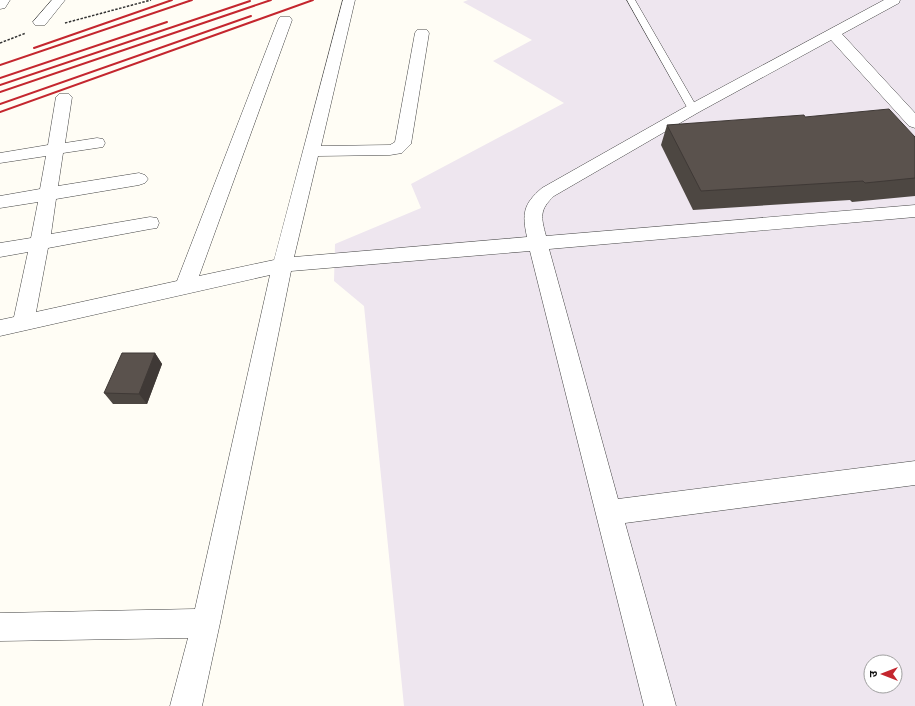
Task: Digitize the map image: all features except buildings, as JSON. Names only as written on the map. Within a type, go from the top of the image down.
[{"type":"street","points":[[0,4],[4,0]]},
{"type":"street","points":[[36,27],[59,0]]},
{"type":"street","points":[[186,706],[206,624],[282,265],[350,0]]},
{"type":"street","points":[[660,706],[538,244],[532,216],[534,206],[548,192],[693,109],[834,34],[894,0]]},
{"type":"street","points":[[186,287],[285,20]]},
{"type":"street","points":[[311,150],[390,150],[396,149],[403,144],[422,33]]},
{"type":"street","points":[[834,34],[915,123]]},
{"type":"street","points":[[23,323],[40,242],[64,97]]},
{"type":"street","points":[[0,158],[97,143]]},
{"type":"street","points":[[0,202],[139,178]]},
{"type":"street","points":[[0,328],[282,265],[915,211]]},
{"type":"street","points":[[0,250],[150,223]]},
{"type":"street","points":[[609,513],[915,473]]},
{"type":"street","points":[[0,627],[206,624]]},
{"type":"lane","points":[[631,0],[693,109]]},
{"type":"path","points":[[63,23],[151,0]]},
{"type":"path","points":[[0,43],[36,27]]},
{"type":"shaded area","points":[[468,0],[915,0],[915,706],[404,706],[364,306],[334,281],[335,244],[421,208],[411,184],[564,103],[493,61],[532,40],[463,2]]},
{"type":"railway","points":[[34,48],[172,0]]},
{"type":"railway","points":[[0,65],[192,0]]},
{"type":"railway","points":[[0,92],[271,0]]},
{"type":"railway","points":[[0,112],[313,0]]},
{"type":"railway","points":[[0,85],[250,1]]},
{"type":"railway","points":[[0,104],[251,16]]},
{"type":"railway","points":[[0,78],[167,22]]}]
